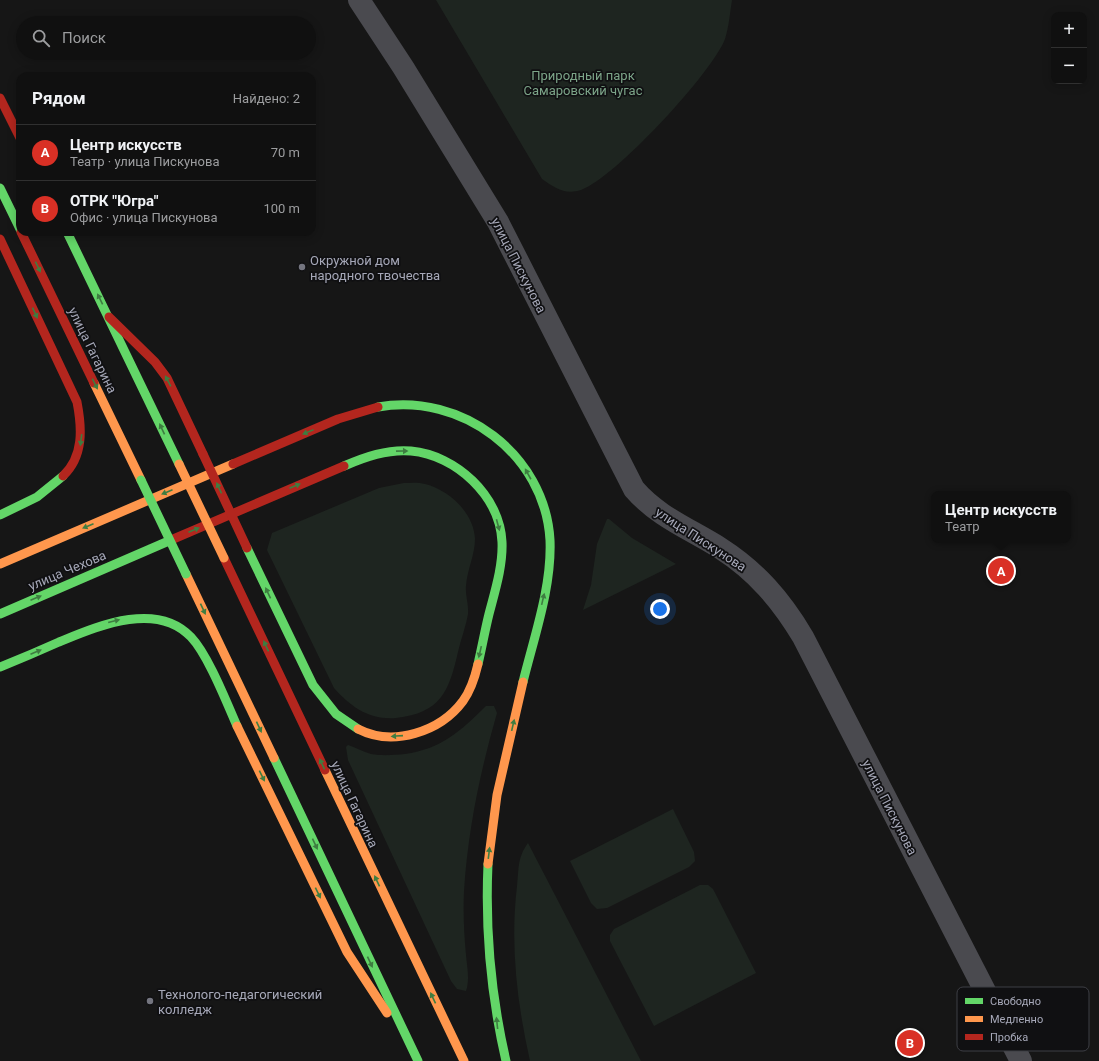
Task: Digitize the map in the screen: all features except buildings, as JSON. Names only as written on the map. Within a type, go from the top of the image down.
[{"type":"main road","points":[[0,98],[16,130]]},
{"type":"main road","name":"улица Гагарина","points":[[0,188],[16,221]]},
{"type":"main road","name":"улица Гагарина","points":[[23,236],[299,812]]},
{"type":"main road","points":[[69,236],[109,317],[155,362],[167,378],[309,681]]},
{"type":"main road","points":[[0,240],[77,402],[82,423],[80,445],[77,456],[71,468],[59,482],[44,494],[0,515]]},
{"type":"main road","name":"улица Гагарина","points":[[109,317],[464,1061]]},
{"type":"main road","points":[[0,564],[124,510],[344,418],[378,407],[407,404],[433,406],[461,415],[484,428],[505,444],[524,466],[537,489],[546,512],[550,530],[551,551],[545,590],[505,760],[494,816],[488,862],[488,920],[492,970],[498,1030],[506,1061]]},
{"type":"main road","name":"улица Чехова","points":[[0,614],[364,457],[387,452],[412,451],[434,456],[464,472],[492,506],[499,525],[502,542],[500,563],[473,680],[465,699],[450,715],[431,728],[409,735],[387,737],[370,734],[352,727],[325,702],[309,681]]},
{"type":"main road","points":[[236,583],[268,626]]},
{"type":"main road","points":[[0,667],[114,621],[136,618],[165,622],[188,635],[196,644],[236,722],[347,952],[413,1052]]},
{"type":"main road","points":[[286,651],[309,681]]},
{"type":"main road","points":[[236,722],[299,812],[418,1061]]},
{"type":"main road","points":[[450,1034],[468,1061]]},
{"type":"street","name":"улица Пискунова","points":[[359,0],[403,67],[498,222],[634,489],[644,501],[657,511],[741,562],[772,591],[787,611],[803,637],[983,987]]},
{"type":"street","name":"улица Пискунова","points":[[1016,1051],[1021,1061]]},
{"type":"green space","name":"Природный парк Самаровский чугас","points":[[436,0],[732,0],[725,39],[702,75],[683,99],[638,146],[616,166],[581,190],[570,192],[560,190],[542,179]]},
{"type":"green space","points":[[404,483],[425,484],[443,491],[451,497],[459,504],[470,520],[474,529],[475,545],[466,586],[468,611],[467,619],[455,666],[446,689],[433,705],[423,711],[396,718],[386,718],[377,717],[361,711],[347,701],[334,688],[267,550],[272,533],[379,488]]},
{"type":"green space","points":[[607,519],[609,519],[632,538],[676,564],[583,610],[591,585],[597,544]]},
{"type":"green space","points":[[486,706],[494,706],[497,713],[485,757],[468,846],[464,891],[465,939],[468,978],[466,991],[457,989],[451,981],[348,760],[346,747],[348,745],[371,754],[379,755],[418,752],[450,738]]},
{"type":"green space","points":[[673,809],[694,852],[695,861],[689,867],[607,908],[597,909],[591,903],[570,861]]},
{"type":"green space","points":[[528,843],[641,1061],[530,1061],[518,996],[514,930],[519,864],[524,848]]},
{"type":"green space","points":[[700,885],[708,885],[713,889],[756,973],[654,1026],[610,941],[610,935],[614,929]]},
{"type":"traffic: fast","points":[[0,188],[16,221]]},
{"type":"traffic: fast","points":[[69,236],[179,464]]},
{"type":"traffic: fast","points":[[378,407],[409,405],[439,409],[468,420],[493,436],[515,456],[533,481],[545,509],[550,540],[550,558],[545,594],[523,682]]},
{"type":"traffic: fast","points":[[344,466],[385,452],[411,451],[428,454],[444,460],[459,469],[473,481],[484,494],[493,509],[499,525],[502,551],[498,578],[478,664]]},
{"type":"traffic: fast","points":[[0,515],[37,497],[63,476]]},
{"type":"traffic: fast","points":[[141,480],[186,574]]},
{"type":"traffic: fast","points":[[0,614],[171,540]]},
{"type":"traffic: fast","points":[[247,548],[313,685],[336,714],[358,729]]},
{"type":"traffic: fast","points":[[0,667],[74,636],[108,624],[144,618],[161,620],[177,626],[191,637],[197,645],[204,655],[216,679],[237,726]]},
{"type":"traffic: fast","points":[[274,758],[418,1061]]},
{"type":"traffic: fast","points":[[488,864],[487,914],[490,963],[496,1012],[506,1061]]},
{"type":"traffic: slow","points":[[94,383],[141,480]]},
{"type":"traffic: slow","points":[[179,464],[224,558]]},
{"type":"traffic: slow","points":[[0,564],[233,464]]},
{"type":"traffic: slow","points":[[186,574],[274,758]]},
{"type":"traffic: slow","points":[[358,729],[386,737],[401,736],[429,728],[442,721],[463,701],[476,674],[478,664]]},
{"type":"traffic: slow","points":[[488,864],[497,795],[523,682]]},
{"type":"traffic: slow","points":[[237,726],[347,952],[387,1013]]},
{"type":"traffic: slow","points":[[325,770],[464,1061]]},
{"type":"traffic: jam","points":[[0,98],[16,130]]},
{"type":"traffic: jam","points":[[23,236],[94,383]]},
{"type":"traffic: jam","points":[[0,239],[77,402],[80,422],[80,441],[75,460],[63,476]]},
{"type":"traffic: jam","points":[[109,317],[155,362],[167,378],[203,454]]},
{"type":"traffic: jam","points":[[233,464],[338,419],[378,407]]},
{"type":"traffic: jam","points":[[203,454],[247,548]]},
{"type":"traffic: jam","points":[[171,540],[344,466]]},
{"type":"traffic: jam","points":[[224,558],[325,770]]},
{"type":"place","name":"Окружной дом народного твочества","points":[[302,267]]},
{"type":"place","name":"Центр искусств","points":[[1001,571]]},
{"type":"place","name":"Технолого-педагогический колледж","points":[[150,1001]]},
{"type":"place","name":"ОТРК \"Югра\"","points":[[910,1043]]}]
